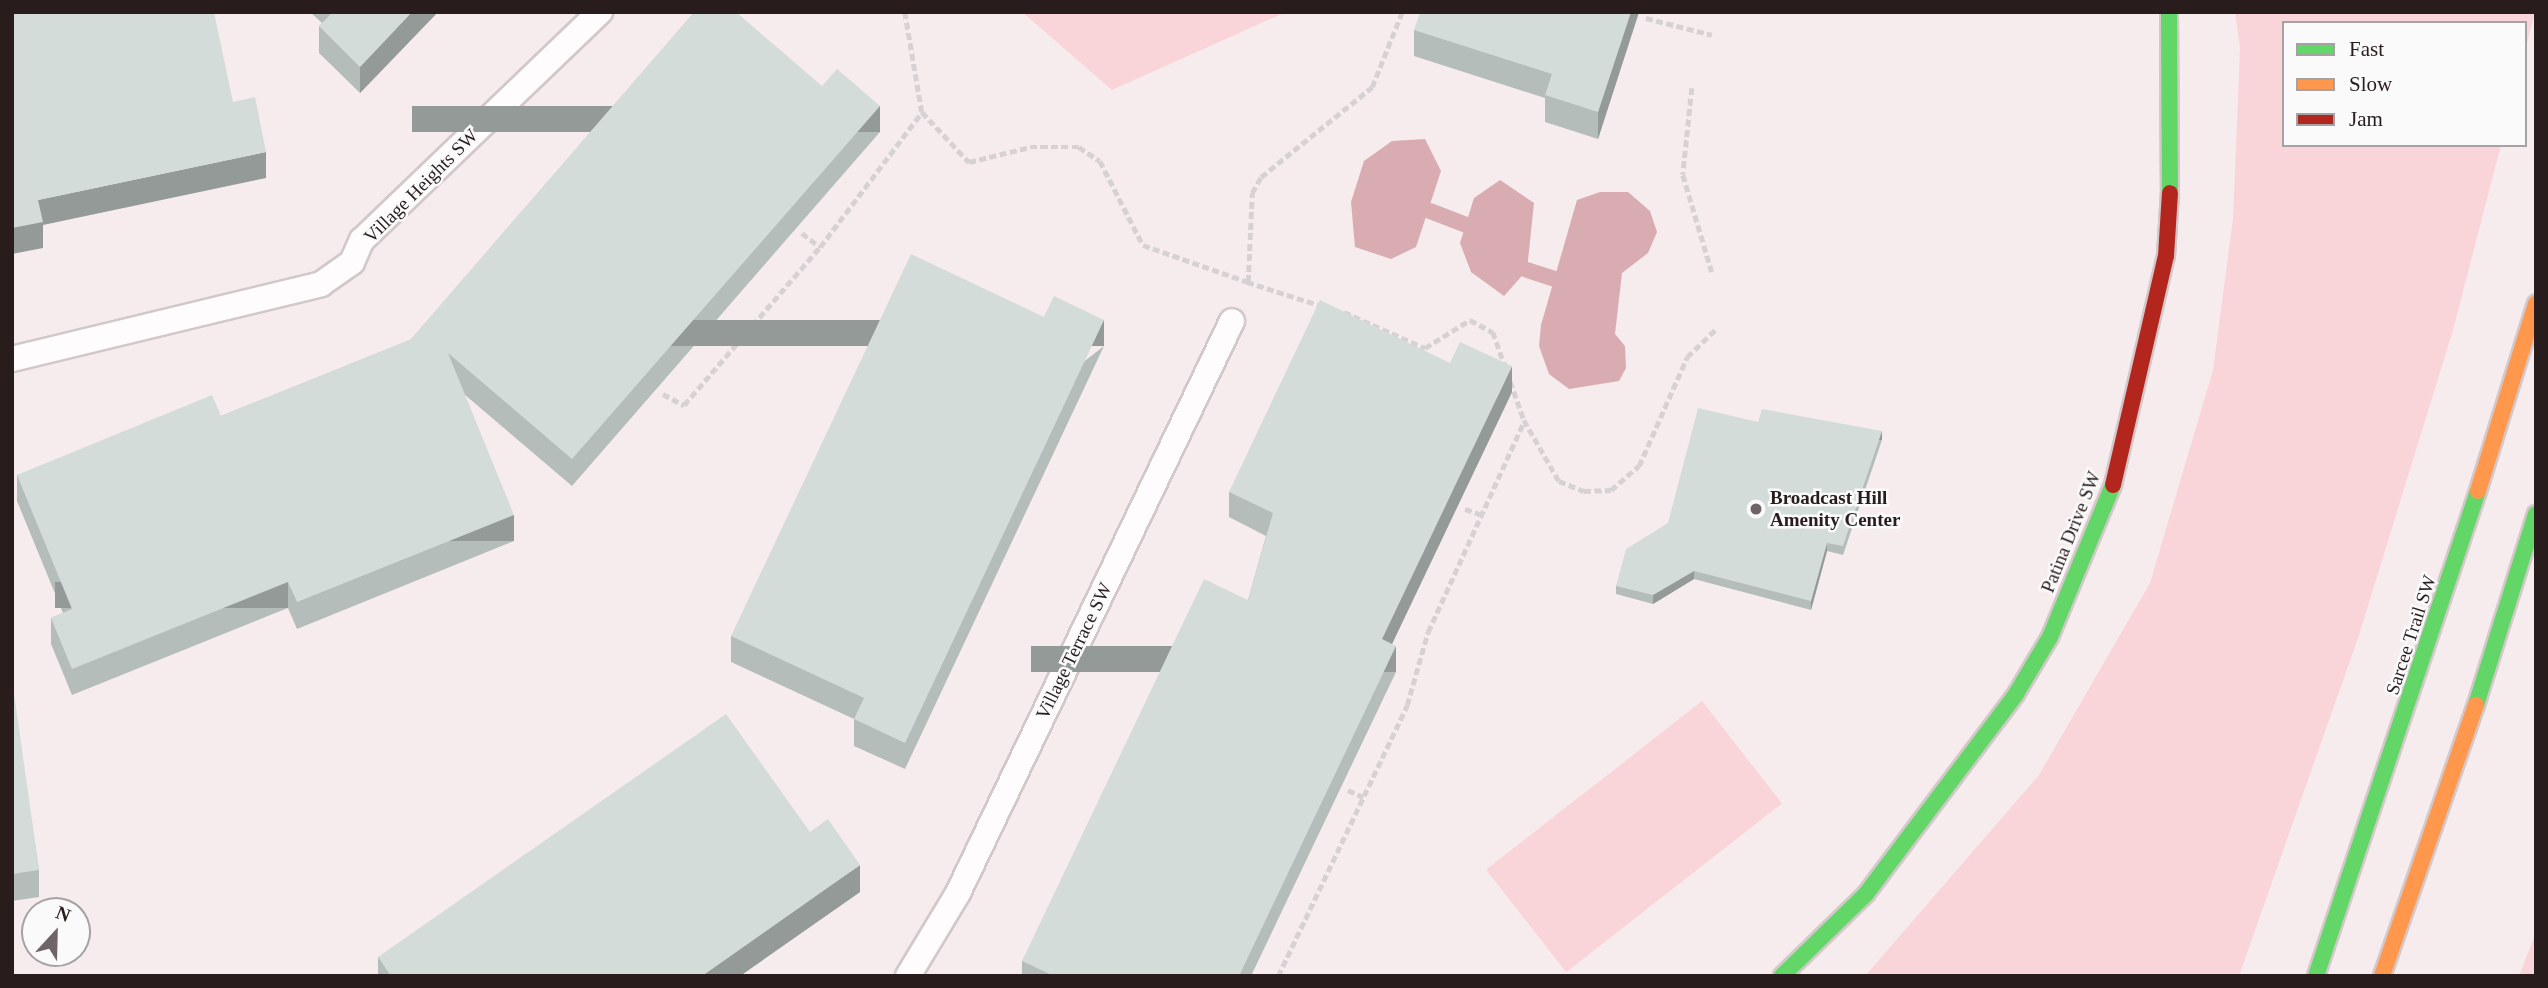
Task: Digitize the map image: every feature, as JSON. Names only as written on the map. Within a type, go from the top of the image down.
[{"type":"main road","name":"Patina Drive SW","points":[[1782,976],[1866,894],[1958,778],[2050,637],[2105,508],[2166,256],[2174,136],[2169,12]]},
{"type":"main road","name":"Sarcee Trail SW","points":[[2316,976],[2431,647],[2536,304]]},
{"type":"main road","points":[[2382,976],[2452,779],[2536,514]]},
{"type":"lane","name":"Village Heights SW","points":[[12,359],[321,284],[352,262],[362,240],[600,12]]},
{"type":"lane","name":"Village Terrace SW","points":[[908,976],[958,893],[1232,321]]},
{"type":"path","points":[[905,12],[922,111],[969,162],[1030,147],[1079,147],[1100,161],[1143,245],[1360,317],[1425,348],[1470,320],[1493,332],[1524,420],[1559,481],[1584,491],[1611,489],[1639,466],[1687,356],[1715,330]]},
{"type":"path","points":[[1232,321],[1248,282],[1252,193],[1261,177],[1372,87],[1402,12]]},
{"type":"path","points":[[1646,18],[1712,36]]},
{"type":"path","points":[[1692,88],[1683,176],[1712,272]]},
{"type":"path","points":[[663,394],[684,405],[820,247],[922,111]]},
{"type":"path","points":[[802,233],[820,247]]},
{"type":"path","points":[[1278,976],[1363,797],[1524,420]]},
{"type":"path","points":[[1465,509],[1482,515]]},
{"type":"path","points":[[1348,790],[1363,797]]},
{"type":"shaded area","points":[[1022,12],[1286,12],[1112,90]]},
{"type":"shaded area","points":[[2235,12],[2535,12],[2527,43],[2527,21],[2282,21],[2282,147],[2500,147],[2453,330],[2359,635],[2239,976],[1865,976],[2039,775],[2150,583],[2213,370],[2233,218],[2240,48]]},
{"type":"shaded area","points":[[1425,139],[1441,171],[1416,247],[1391,259],[1355,247],[1351,202],[1364,161],[1392,141]]},
{"type":"shaded area","points":[[1500,180],[1534,203],[1527,270],[1504,296],[1471,272],[1460,243],[1474,198]]},
{"type":"shaded area","points":[[1600,192],[1628,192],[1650,211],[1657,232],[1648,253],[1622,273],[1615,334],[1625,346],[1626,368],[1619,381],[1569,389],[1549,374],[1539,346],[1541,325],[1577,200]]},
{"type":"shaded area","points":[[1702,701],[1782,803],[1566,972],[1486,870]]},
{"type":"shaded area","points":[[2536,932],[2536,976],[2519,976]]},
{"type":"building","points":[[12,12],[214,12],[233,102],[255,97],[266,152],[38,200],[43,222],[12,228]]},
{"type":"building","points":[[333,12],[412,12],[360,67],[319,26]]},
{"type":"building","points":[[694,12],[736,12],[822,86],[837,69],[880,106],[572,459],[448,353],[514,515],[297,602],[288,582],[72,669],[51,618],[72,609],[17,475],[212,395],[221,416],[410,340]]},
{"type":"building","points":[[1420,12],[1631,12],[1598,112],[1545,95],[1552,74],[1414,30]]},
{"type":"building","points":[[911,254],[1044,317],[1054,296],[1104,320],[905,743],[854,719],[864,698],[731,636]]},
{"type":"building","points":[[1320,300],[1450,363],[1460,342],[1512,366],[1382,639],[1396,646],[1239,976],[1054,976],[1022,961],[1204,579],[1248,600],[1273,513],[1229,492]]},
{"type":"building","name":"Broadcast Hill Amenity Center","points":[[1698,408],[1758,422],[1762,409],[1882,431],[1843,546],[1827,543],[1811,601],[1694,571],[1653,595],[1616,586],[1626,549],[1668,523]]},
{"type":"building","points":[[12,693],[39,870],[12,874]]},
{"type":"building","points":[[726,714],[810,832],[828,819],[860,865],[702,976],[391,976],[378,957]]},
{"type":"waterway","points":[[1430,211],[1466,225]]},
{"type":"waterway","points":[[1527,270],[1557,280]]},
{"type":"traffic: fast","points":[[2169,12],[2170,193]]},
{"type":"traffic: fast","points":[[1782,976],[1866,894],[2016,694],[2050,637],[2113,485]]},
{"type":"traffic: fast","points":[[2316,976],[2478,491]]},
{"type":"traffic: fast","points":[[2476,705],[2536,514]]},
{"type":"traffic: slow","points":[[2478,491],[2536,304]]},
{"type":"traffic: slow","points":[[2382,976],[2476,705]]},
{"type":"traffic: jam","points":[[2113,485],[2166,256],[2170,193]]},
{"type":"place","name":"Broadcast Hill Amenity Center","points":[[1756,509]]}]
